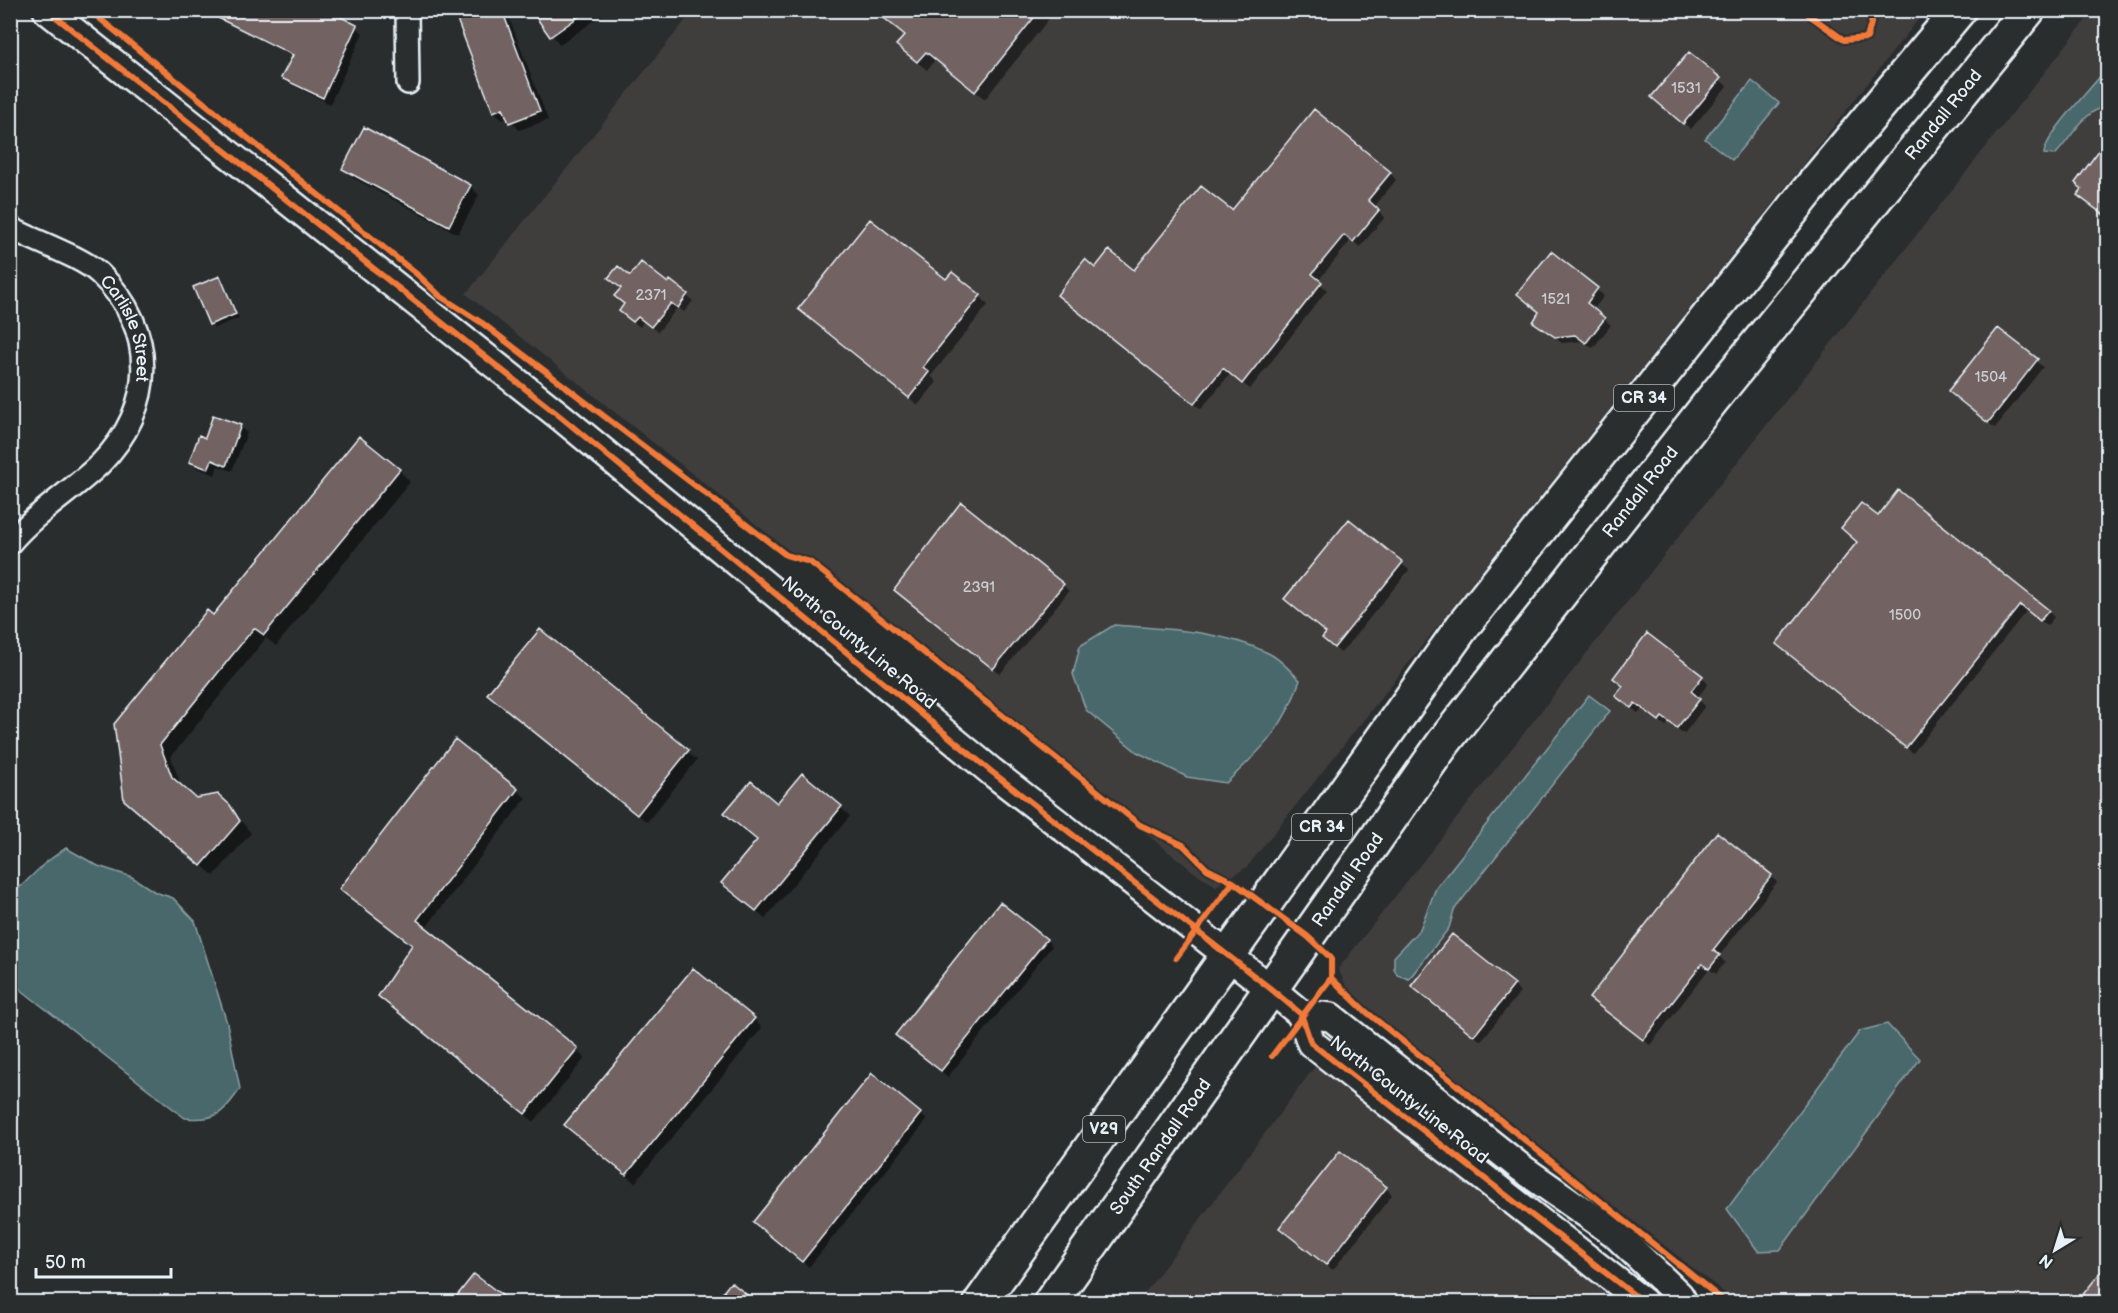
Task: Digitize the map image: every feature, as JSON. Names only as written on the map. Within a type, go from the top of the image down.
[{"type":"main road","name":"CR 34","points":[[1227,956],[1462,627],[1807,192],[1959,10]]},
{"type":"main road","name":"Randall Road","points":[[1271,989],[1444,742],[1542,615],[1712,400],[2028,10]]},
{"type":"main road","name":"V29","points":[[981,1302],[1227,956]]},
{"type":"main road","name":"South Randall Road","points":[[1051,1302],[1271,989]]},
{"type":"street","name":"North County Line Road","points":[[47,10],[561,417],[992,772],[1302,1014],[1331,1017],[1520,1167],[1614,1233],[1683,1302]]},
{"type":"street","points":[[407,10],[408,84]]},
{"type":"street","name":"Carlisle Street","points":[[10,228],[78,260],[99,273],[120,298],[132,318],[142,344],[144,363],[133,418],[117,444],[100,463],[14,531]]},
{"type":"street","name":"North County Line Road","points":[[1302,1014],[1311,1042],[1643,1302]]},
{"type":"shaded area","points":[[693,11],[1925,11],[1247,867],[1216,886],[1194,872],[466,294]]},
{"type":"shaded area","points":[[2093,11],[2107,11],[2107,1302],[1736,1302],[1352,998],[1338,969]]},
{"type":"shaded area","points":[[1317,1064],[1621,1302],[1138,1302]]},
{"type":"water","points":[[2107,68],[2107,106],[2099,108],[2085,119],[2055,155],[2044,154],[2052,135]]},
{"type":"water","points":[[1752,81],[1779,103],[1732,160],[1705,139]]},
{"type":"water","points":[[1114,625],[1192,632],[1232,639],[1272,655],[1300,680],[1287,712],[1271,737],[1226,783],[1187,777],[1137,752],[1086,710],[1073,674],[1080,646]]},
{"type":"water","points":[[1589,695],[1610,711],[1454,910],[1449,928],[1409,979],[1397,975],[1394,968],[1394,957],[1420,929],[1436,888]]},
{"type":"water","points":[[66,848],[98,866],[132,877],[155,892],[173,898],[195,921],[227,1023],[240,1089],[218,1114],[196,1119],[185,1118],[11,982],[11,896],[45,863]]},
{"type":"water","points":[[1887,1024],[1920,1059],[1780,1250],[1758,1251],[1727,1209],[1860,1031]]},
{"type":"building","points":[[202,10],[327,10],[357,25],[323,98],[281,78],[293,55]]},
{"type":"building","points":[[474,10],[502,10],[540,111],[509,123],[503,108],[493,112],[456,17]]},
{"type":"building","points":[[531,10],[588,10],[550,37]]},
{"type":"building","points":[[874,10],[1040,10],[975,92],[926,52],[917,62],[896,45],[905,35]]},
{"type":"building","points":[[1689,52],[1721,78],[1683,124],[1651,97]]},
{"type":"building","points":[[1314,109],[1391,172],[1368,200],[1379,210],[1353,242],[1344,235],[1312,274],[1322,282],[1242,384],[1223,368],[1194,404],[1057,295],[1085,259],[1095,268],[1109,250],[1134,270],[1201,186],[1232,210]]},
{"type":"building","points":[[364,127],[471,185],[449,226],[342,169]]},
{"type":"building","points":[[2108,138],[2108,218],[2077,195],[2082,189],[2075,183]]},
{"type":"building","points":[[870,219],[946,279],[952,272],[981,295],[923,367],[929,372],[909,398],[798,309]]},
{"type":"building","points":[[1551,251],[1598,288],[1587,303],[1605,318],[1586,343],[1575,335],[1555,337],[1533,322],[1539,312],[1517,294]]},
{"type":"building","points":[[641,262],[668,283],[670,280],[688,294],[678,308],[671,303],[651,327],[638,317],[633,322],[619,311],[624,304],[614,296],[621,288],[608,278],[618,266],[630,276]]},
{"type":"building","points":[[220,276],[236,314],[209,325],[193,287]]},
{"type":"building","points":[[1998,328],[2038,359],[1988,423],[1948,391]]},
{"type":"building","points":[[213,415],[241,425],[226,466],[212,460],[208,469],[189,462],[199,435],[205,438]]},
{"type":"building","points":[[359,436],[400,469],[264,635],[254,628],[160,745],[172,777],[196,798],[218,794],[230,805],[240,821],[201,866],[124,800],[114,724],[207,610],[213,615]]},
{"type":"building","points":[[1898,490],[2049,610],[2040,621],[2020,605],[1906,748],[1776,644],[1857,542],[1841,528],[1861,503],[1878,516]]},
{"type":"building","points":[[961,502],[1064,584],[993,669],[894,590]]},
{"type":"building","points":[[1349,519],[1403,562],[1334,648],[1322,638],[1326,633],[1284,599]]},
{"type":"building","points":[[540,629],[689,750],[637,815],[487,694]]},
{"type":"building","points":[[1647,633],[1703,676],[1691,691],[1700,699],[1677,728],[1662,717],[1659,721],[1635,703],[1631,708],[1615,696],[1623,686],[1613,678]]},
{"type":"building","points":[[455,739],[518,789],[417,920],[578,1048],[525,1114],[378,996],[412,945],[339,889]]},
{"type":"building","points":[[802,773],[842,806],[756,911],[721,883],[757,840],[724,813],[751,781],[777,803]]},
{"type":"building","points":[[1717,832],[1772,875],[1713,950],[1720,955],[1709,969],[1702,964],[1643,1040],[1589,998]]},
{"type":"building","points":[[1000,902],[1047,939],[941,1071],[895,1035]]},
{"type":"building","points":[[1452,934],[1515,984],[1474,1036],[1411,986]]},
{"type":"building","points":[[693,968],[755,1018],[626,1175],[564,1125]]},
{"type":"building","points":[[872,1073],[921,1113],[802,1262],[753,1222]]},
{"type":"building","points":[[1340,1151],[1387,1187],[1326,1265],[1279,1228]]},
{"type":"building","points":[[2108,1263],[2108,1302],[2077,1302]]},
{"type":"building","points":[[474,1274],[511,1302],[452,1302]]},
{"type":"building","points":[[731,1282],[756,1302],[715,1302]]},
{"type":"cycle path","points":[[47,10],[561,417],[992,772],[1271,989],[1301,1014],[1311,1043],[1643,1302]]},
{"type":"cycle path","points":[[89,10],[419,276],[440,296],[482,323],[786,555],[810,562],[1140,825],[1183,845],[1207,869],[1233,882]]},
{"type":"cycle path","points":[[1802,10],[1844,40],[1867,38],[1877,10]]},
{"type":"cycle path","points":[[1176,958],[1233,882],[1307,936],[1331,958],[1331,978],[1272,1056]]},
{"type":"cycle path","points":[[1331,978],[1364,1010],[1725,1302]]}]
